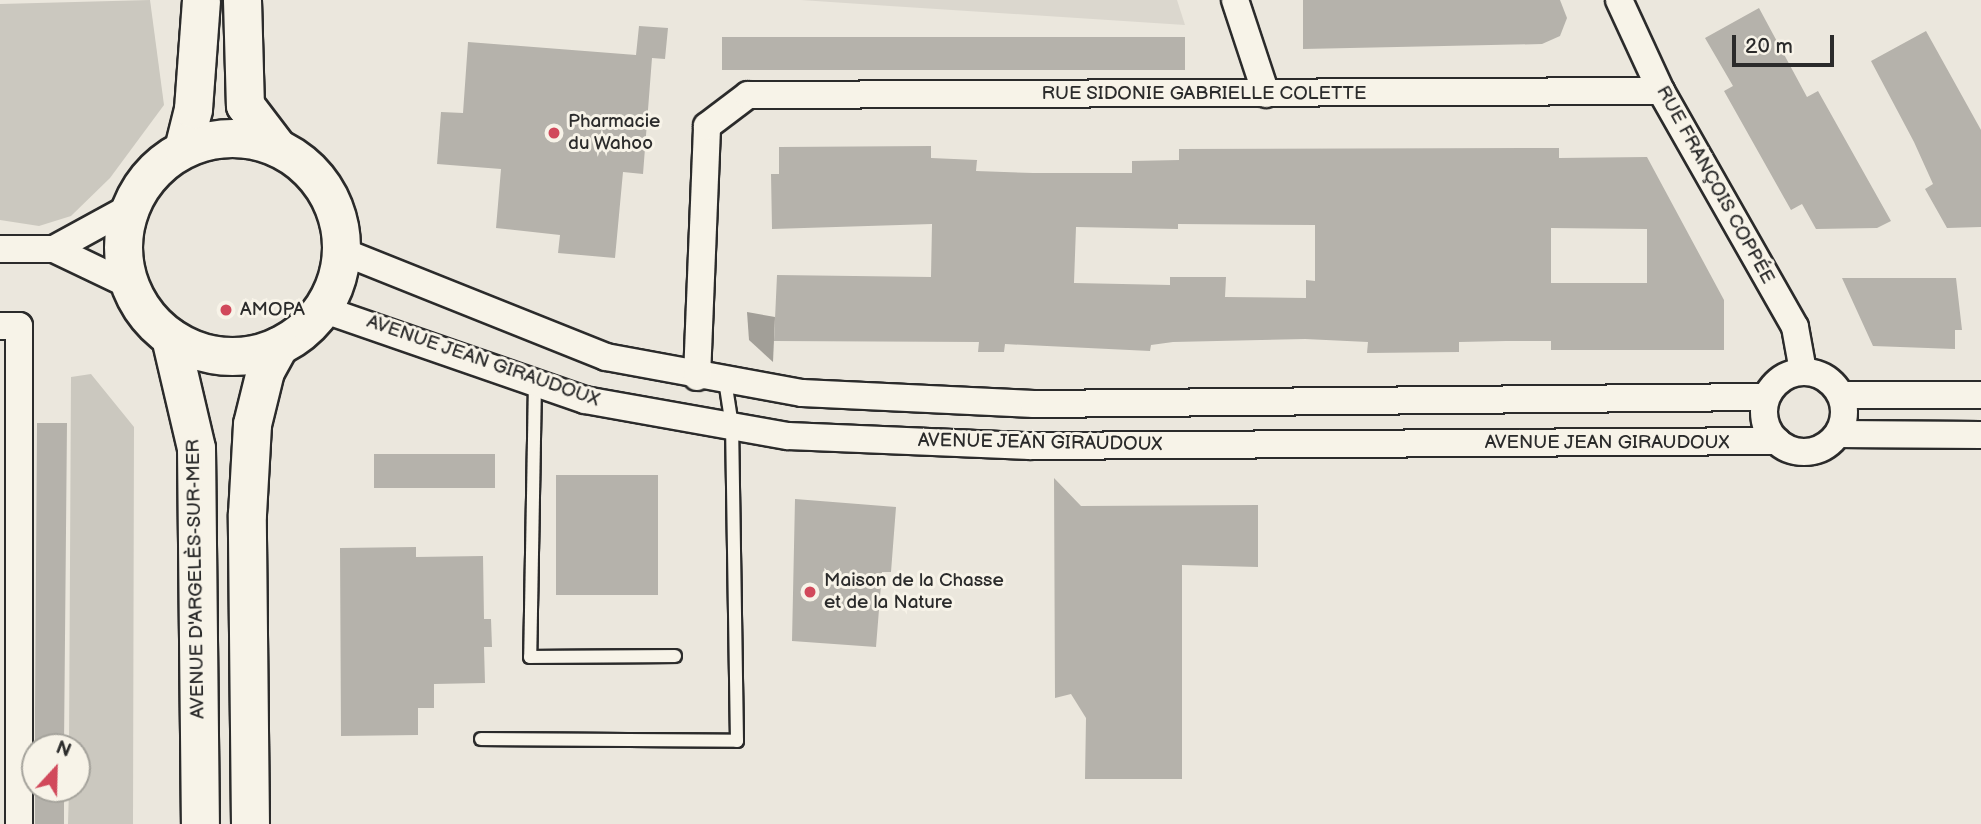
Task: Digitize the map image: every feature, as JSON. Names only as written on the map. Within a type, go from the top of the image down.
[{"type":"main road","points":[[183,149],[193,109],[201,0]]},
{"type":"main road","points":[[242,0],[245,105],[277,147],[307,167],[326,192],[341,251],[322,309],[279,346],[265,371],[253,424],[247,514],[250,824]]},
{"type":"main road","points":[[277,147],[224,138],[183,149],[160,163],[129,208],[123,233],[129,285],[170,337],[223,355],[279,346]]},
{"type":"main road","name":"AVENUE D'ARGELÈS-SUR-MER","points":[[170,337],[196,448],[200,824]]},
{"type":"street","points":[[1235,0],[1266,94]]},
{"type":"street","name":"RUE FRANÇOIS COPPÉE","points":[[1619,0],[1661,91],[1795,327],[1803,371]]},
{"type":"street","name":"RUE SIDONIE GABRIELLE COLETTE","points":[[698,377],[707,126],[748,95],[1661,91]]},
{"type":"street","points":[[54,249],[129,208]]},
{"type":"street","points":[[0,248],[54,249],[129,285]]},
{"type":"street","name":"AVENUE JEAN GIRAUDOUX","points":[[341,251],[606,357],[698,377],[802,393],[1034,404],[1766,397]]},
{"type":"street","name":"AVENUE JEAN GIRAUDOUX","points":[[322,309],[584,400],[788,436],[1030,446],[1777,441]]},
{"type":"street","points":[[0,326],[19,326],[8,507],[19,824]]},
{"type":"street","points":[[1838,434],[1845,410],[1841,395],[1819,374],[1803,371],[1787,374],[1766,397],[1767,428],[1777,441],[1806,452],[1838,434],[1981,435]]},
{"type":"street","points":[[1841,395],[1981,395]]},
{"type":"lane","points":[[481,739],[737,741],[732,426],[725,380]]},
{"type":"lane","points":[[535,382],[530,657],[676,656]]},
{"type":"shaded area","points":[[150,0],[164,105],[110,178],[71,216],[39,226],[0,220],[0,4]]},
{"type":"shaded area","points":[[801,0],[1177,0],[1185,25],[890,6]]},
{"type":"shaded area","points":[[747,312],[775,317],[773,362],[749,340]]},
{"type":"shaded area","points":[[91,374],[134,427],[133,824],[68,824],[69,803],[91,803],[91,733],[69,733],[71,377]]},
{"type":"building","points":[[1303,0],[1560,0],[1567,18],[1560,36],[1542,44],[1303,49]]},
{"type":"building","points":[[1759,8],[1807,97],[1818,91],[1891,221],[1877,228],[1816,229],[1802,204],[1791,210],[1724,91],[1733,86],[1705,38]]},
{"type":"building","name":"Pharmacie du Wahoo","points":[[639,26],[668,28],[665,59],[652,58],[643,174],[623,172],[615,258],[558,253],[560,235],[496,228],[501,169],[437,164],[441,112],[463,113],[468,42],[636,55]]},
{"type":"building","points":[[1926,31],[1981,130],[1981,227],[1947,228],[1925,189],[1933,184],[1914,142],[1871,61]]},
{"type":"building","points":[[722,37],[1185,37],[1185,70],[722,70]]},
{"type":"building","points":[[931,146],[931,158],[977,160],[976,171],[1033,173],[1132,173],[1132,161],[1179,160],[1179,149],[1559,148],[1559,158],[1647,157],[1724,300],[1724,350],[1551,350],[1551,341],[1506,341],[1459,342],[1459,352],[1367,353],[1368,342],[1305,339],[1173,342],[1151,345],[1150,351],[1005,344],[1004,352],[978,352],[979,342],[774,341],[777,275],[931,277],[932,224],[772,229],[771,174],[779,174],[779,147]],"holes":[[[1178,224],[1315,225],[1315,281],[1306,280],[1306,298],[1225,297],[1226,277],[1170,277],[1170,285],[1074,283],[1076,227],[1178,229]],[[1551,228],[1647,229],[1647,283],[1551,283]]]},
{"type":"building","points":[[1842,278],[1956,278],[1962,330],[1955,330],[1955,349],[1873,346]]},
{"type":"building","points":[[37,423],[67,423],[64,733],[35,733]]},
{"type":"building","points":[[374,454],[495,454],[495,488],[374,488]]},
{"type":"building","points":[[556,475],[658,475],[658,595],[556,595]]},
{"type":"building","points":[[1054,478],[1081,506],[1258,505],[1258,567],[1182,565],[1182,779],[1085,779],[1086,718],[1071,694],[1055,698]]},
{"type":"building","name":"Maison de la Chasse et de la Nature","points":[[795,499],[896,507],[891,572],[882,572],[876,647],[792,641]]},
{"type":"building","points":[[416,547],[416,557],[483,556],[484,619],[491,619],[492,647],[484,647],[485,683],[434,684],[434,708],[418,708],[418,735],[341,736],[340,548]]},
{"type":"building","points":[[35,803],[64,803],[64,824],[35,824]]},
{"type":"place","name":"Pharmacie du Wahoo","points":[[554,133]]},
{"type":"place","name":"AMOPA","points":[[226,310]]},
{"type":"place","name":"Maison de la Chasse et de la Nature","points":[[810,592]]}]
